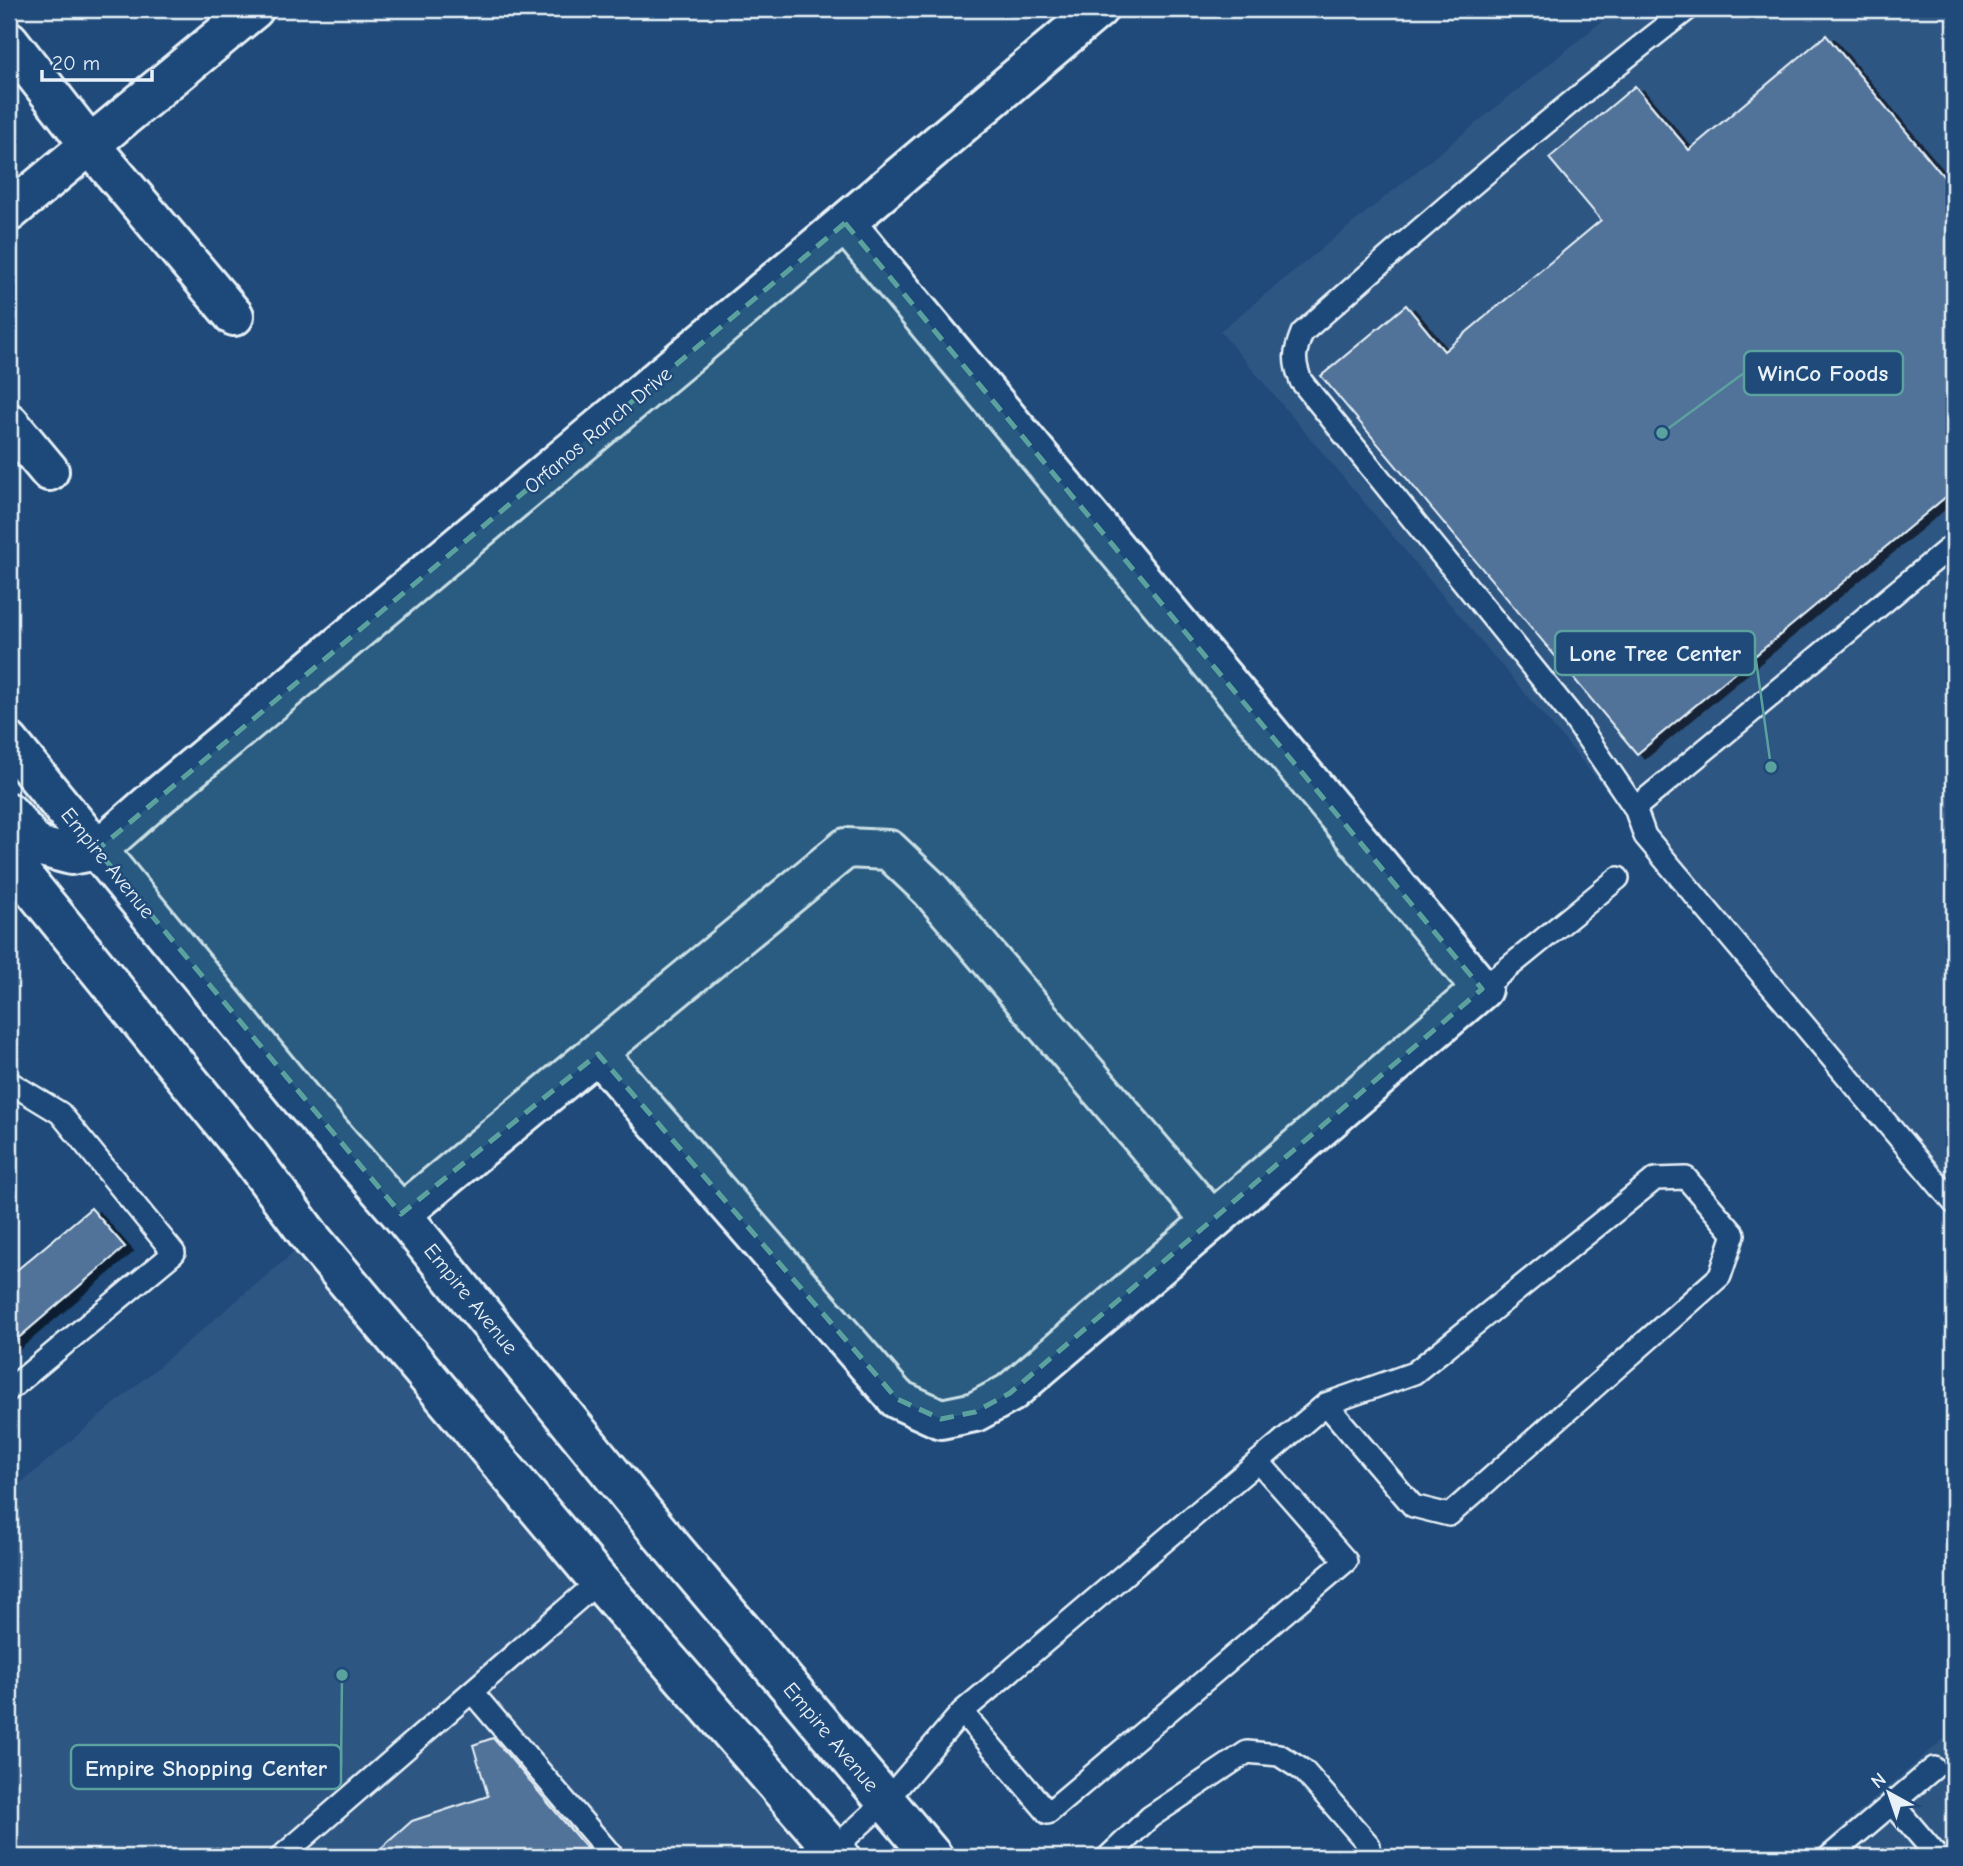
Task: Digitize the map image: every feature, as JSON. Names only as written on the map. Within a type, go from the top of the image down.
[{"type":"street","points":[[9,212],[254,9]]},
{"type":"street","name":"Orfanos Ranch Drive","points":[[97,850],[1098,9]]},
{"type":"street","points":[[9,41],[90,145],[234,316]]},
{"type":"street","points":[[598,1054],[897,1399],[941,1419],[975,1412],[1010,1393],[1482,989],[845,223]]},
{"type":"street","points":[[9,423],[49,471]]},
{"type":"street","name":"Empire Avenue","points":[[9,741],[302,1100],[401,1214],[654,1526],[933,1857]]},
{"type":"street","points":[[9,813],[37,846],[71,855],[97,850]]},
{"type":"street","points":[[401,1214],[846,848],[889,850],[931,890],[1212,1221]]},
{"type":"street","points":[[9,859],[249,1155],[311,1238],[832,1854]]},
{"type":"lane","points":[[1688,9],[1615,65],[1422,226],[1302,333],[1296,348],[1294,365],[1301,381],[1575,720],[1635,808],[1645,836],[1954,1203]]},
{"type":"lane","points":[[1635,808],[1954,544]]},
{"type":"lane","points":[[1482,989],[1618,878]]},
{"type":"lane","points":[[9,1082],[60,1113],[174,1253],[9,1390]]},
{"type":"lane","points":[[832,1854],[885,1802],[962,1712],[1326,1404],[1414,1373],[1655,1179],[1686,1178],[1734,1234],[1720,1276],[1449,1515],[1413,1506],[1326,1404]]},
{"type":"lane","points":[[962,1712],[1048,1813],[1346,1561],[1259,1462]]},
{"type":"lane","points":[[281,1857],[599,1581]]},
{"type":"lane","points":[[472,1692],[613,1857]]},
{"type":"lane","points":[[1108,1857],[1150,1817],[1247,1752],[1279,1755],[1304,1771],[1369,1845]]},
{"type":"lane","points":[[1830,1857],[1934,1768]]},
{"type":"lane","points":[[1892,1803],[1938,1857]]},
{"type":"highlighted area","points":[[845,223],[1482,989],[1010,1393],[975,1412],[941,1419],[897,1399],[598,1054],[401,1214],[97,850]]},
{"type":"shaded area","points":[[1617,9],[1954,9],[1954,1203],[1220,331]]},
{"type":"shaded area","points":[[318,1232],[822,1857],[9,1857],[9,1493]]},
{"type":"shaded area","points":[[1954,1730],[1954,1857],[1807,1857]]},
{"type":"building","points":[[1826,35],[1954,189],[1954,490],[1637,754],[1321,376],[1406,305],[1444,351],[1601,220],[1549,158],[1635,86],[1689,150]]},
{"type":"building","points":[[91,1208],[125,1247],[9,1346],[9,1270],[12,1274]]},
{"type":"building","points":[[493,1738],[594,1857],[371,1857],[412,1821],[488,1796],[473,1745]]},
{"type":"place","name":"WinCo Foods","points":[[1662,433]]},
{"type":"place","name":"Lone Tree Center","points":[[1771,767]]},
{"type":"place","name":"Empire Shopping Center","points":[[342,1675]]}]
